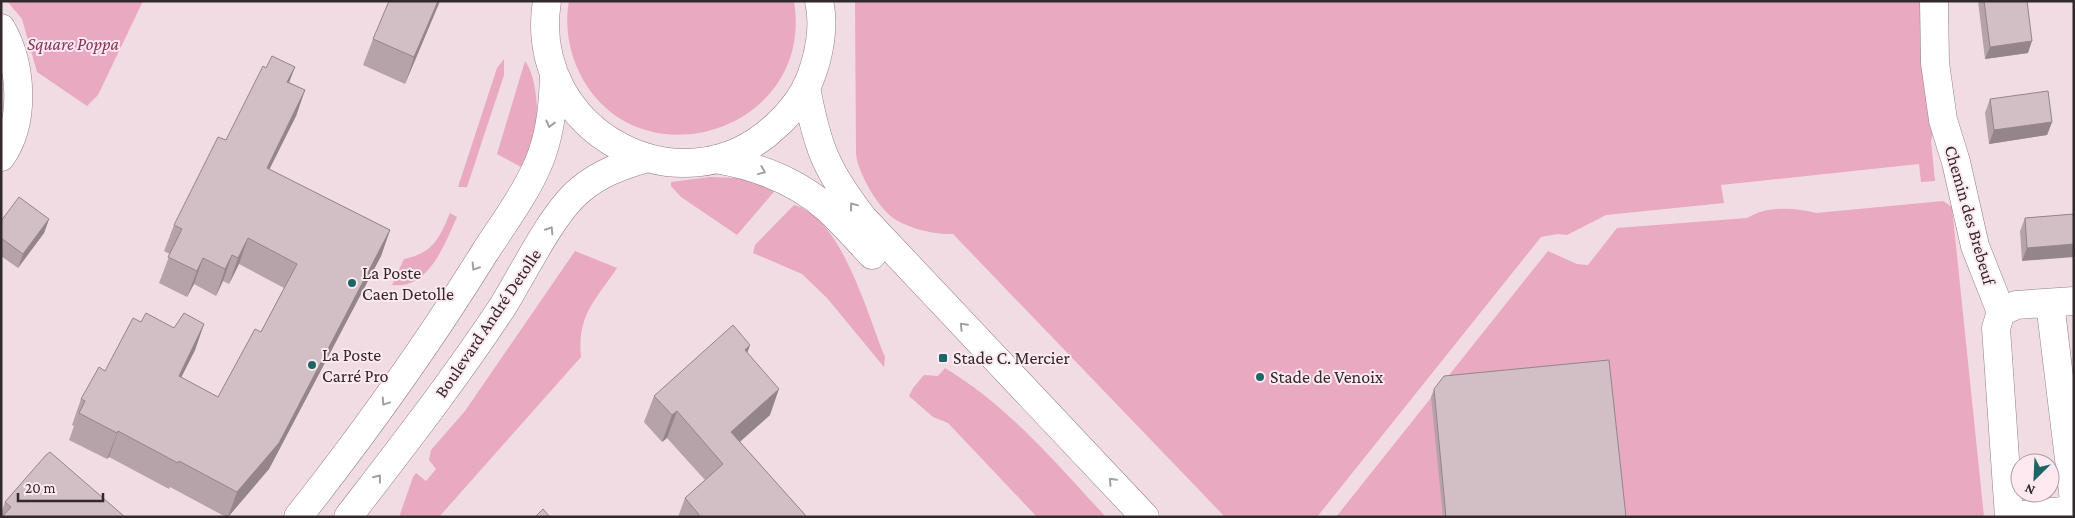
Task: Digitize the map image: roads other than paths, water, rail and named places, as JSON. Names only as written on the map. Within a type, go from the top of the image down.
[{"type":"street","points":[[546,1],[545,41],[554,76],[563,95],[587,125],[612,143],[648,158],[676,162],[715,159],[738,152],[764,137],[783,120],[806,87],[819,47],[821,22],[819,1]]},
{"type":"street","name":"Chemin des Brebeuf","points":[[1934,1],[1935,63],[1944,120],[1956,162],[1975,246],[2000,312],[1996,328],[2009,516]]},
{"type":"street","points":[[1,28],[14,56],[17,85],[15,121],[10,145],[1,157]]},
{"type":"street","points":[[298,517],[370,424],[473,271],[529,181],[542,155],[552,118],[554,76]]},
{"type":"street","points":[[806,87],[815,134],[823,156],[837,185],[863,218],[1145,517]]},
{"type":"street","name":"Boulevard André Detolle","points":[[348,517],[458,370],[502,307],[570,200],[599,176],[621,165],[648,158]]},
{"type":"street","points":[[715,159],[761,169],[800,188],[829,210],[1120,517]]},
{"type":"street","points":[[2000,312],[2016,305],[2062,302],[2074,500]]},
{"type":"street","points":[[2009,516],[2074,510]]},
{"type":"place","name":"La Poste Caen Detolle","points":[[352,283]]},
{"type":"place","name":"Stade C. Mercier","points":[[943,358]]},
{"type":"place","name":"La Poste Carré Pro","points":[[312,365]]},
{"type":"place","name":"Stade de Venoix","points":[[1260,377]]},
{"type":"park label","name":"Square Poppa","points":[[73,44]]}]
